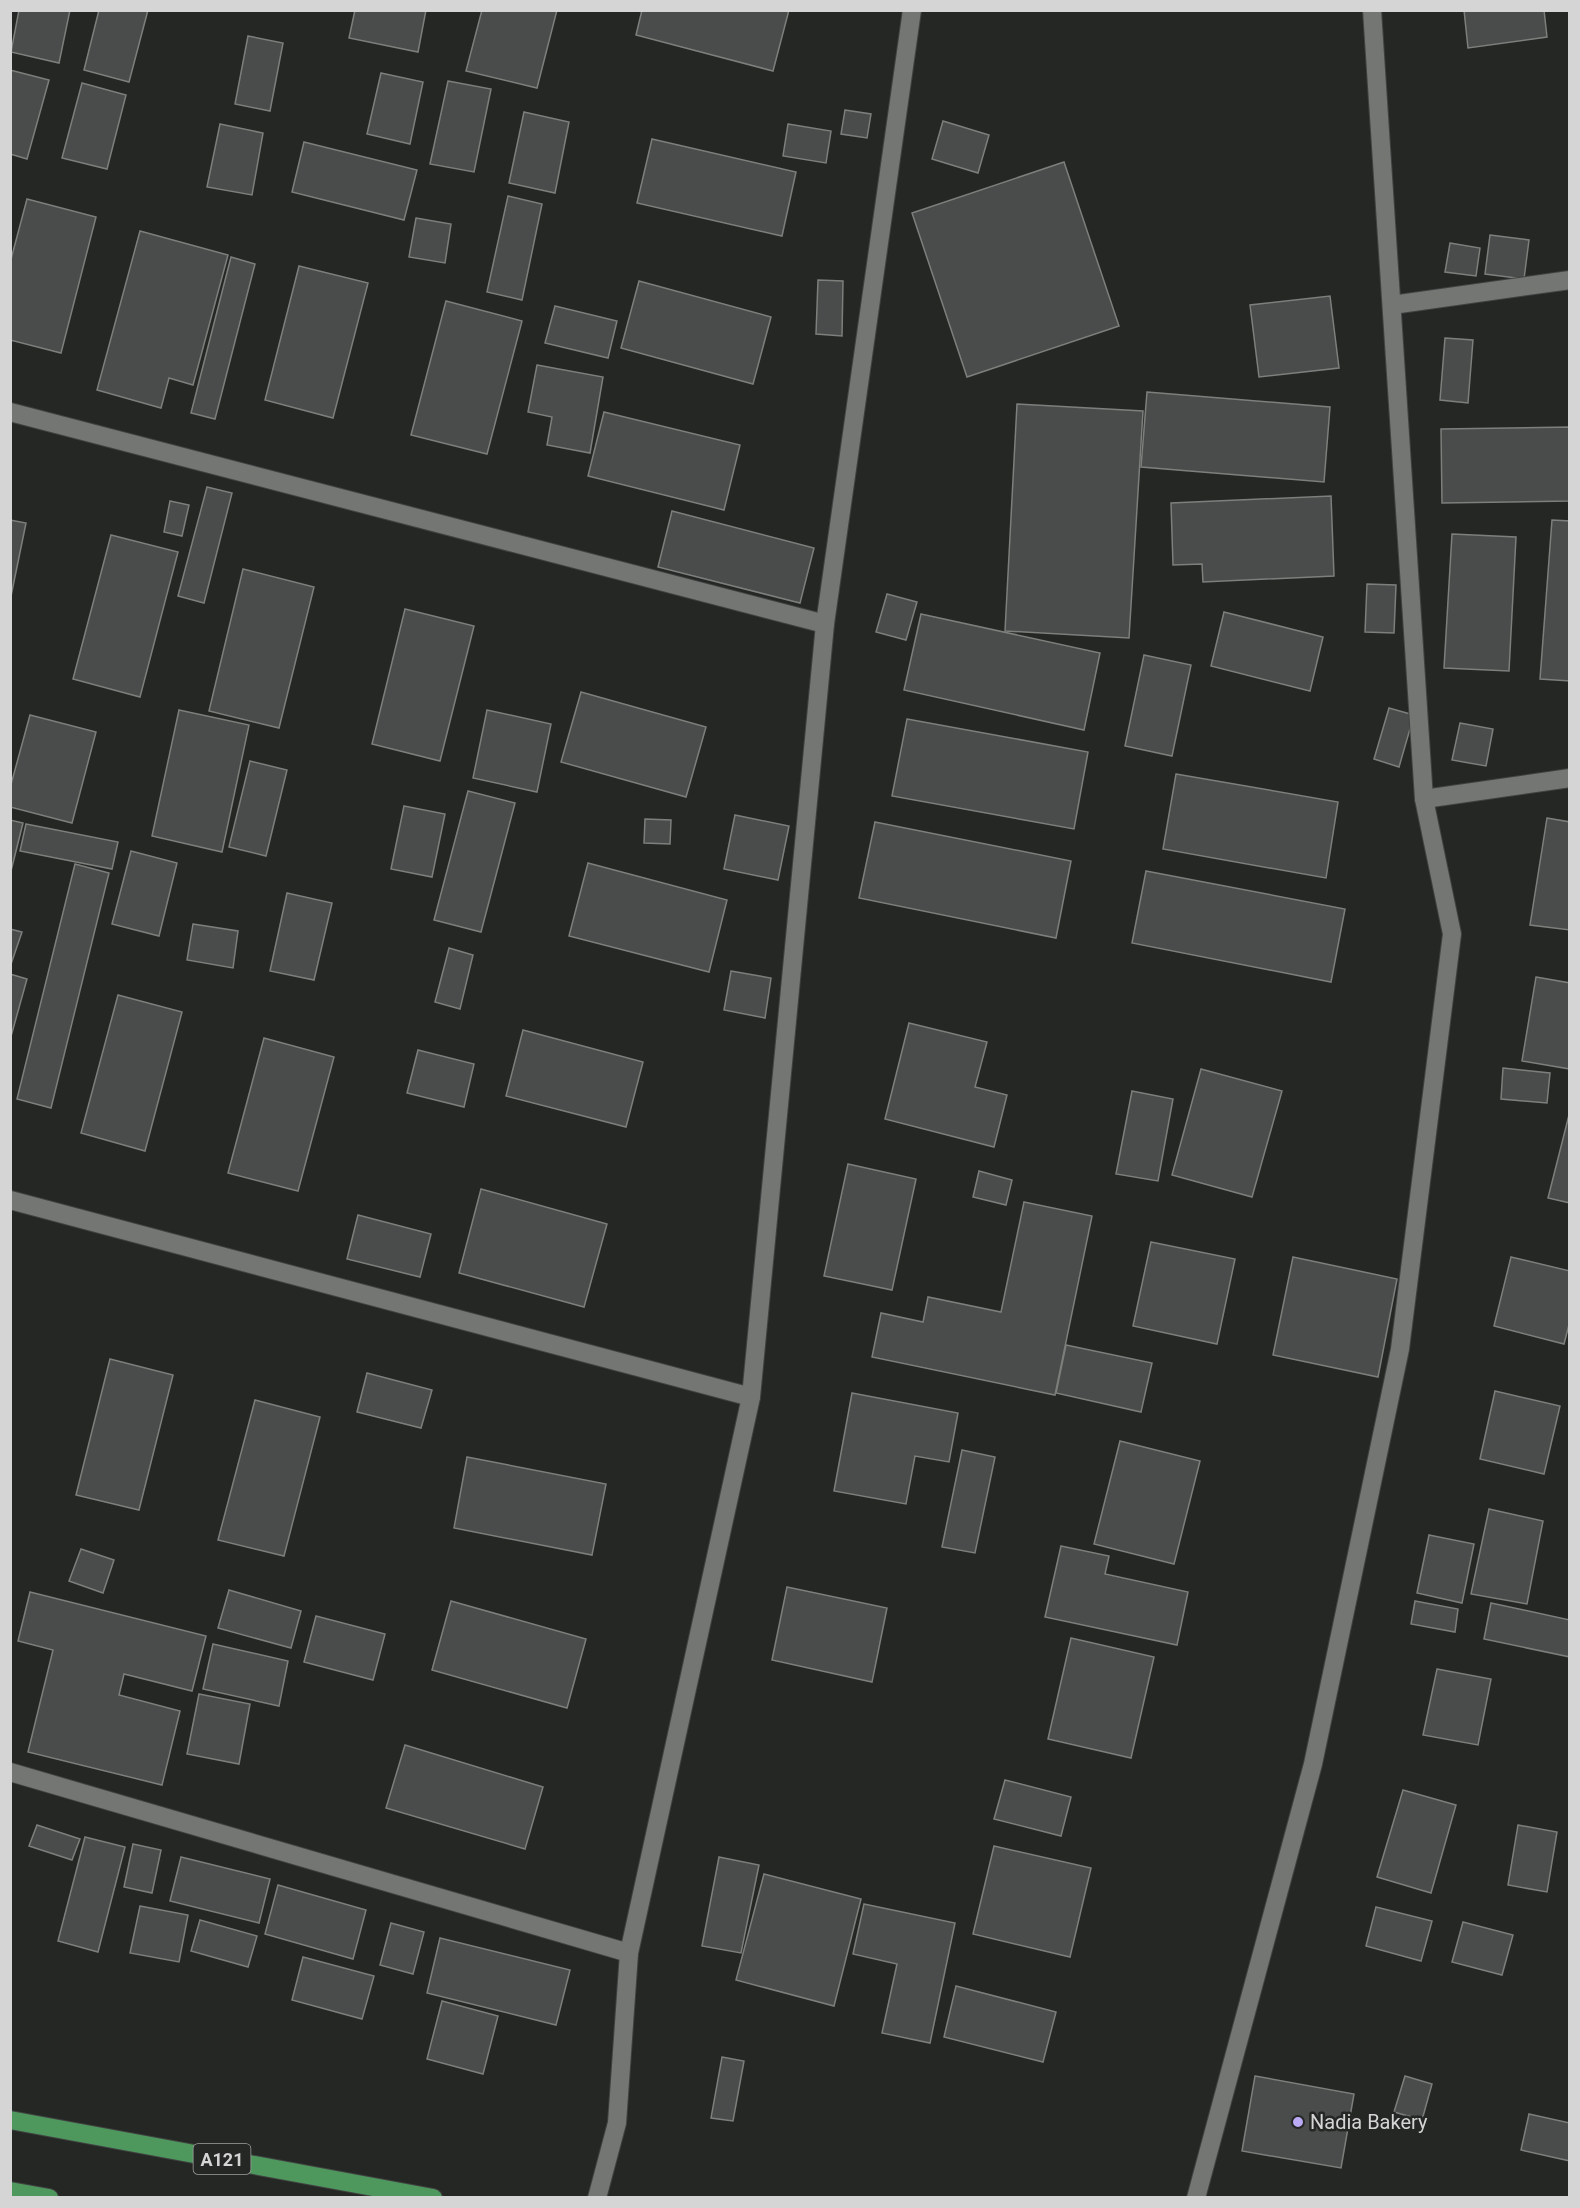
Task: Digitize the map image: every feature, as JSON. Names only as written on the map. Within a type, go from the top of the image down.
[{"type":"highway","name":"A121","points":[[10,2120],[433,2198]]},
{"type":"highway","points":[[10,2191],[49,2198]]},
{"type":"street","points":[[597,2198],[617,2123],[629,1953],[751,1397],[825,624],[912,10]]},
{"type":"street","points":[[1196,2198],[1313,1764],[1400,1349],[1452,934],[1424,799],[1372,10]]},
{"type":"street","points":[[1392,305],[1569,280]]},
{"type":"street","points":[[10,412],[825,624]]},
{"type":"street","points":[[1424,799],[1569,778]]},
{"type":"street","points":[[10,1200],[751,1397]]},
{"type":"street","points":[[10,1772],[629,1953]]},
{"type":"building","points":[[19,10],[70,10],[59,63],[11,52]]},
{"type":"building","points":[[99,10],[148,10],[129,82],[84,70]]},
{"type":"building","points":[[355,10],[426,10],[418,52],[349,38]]},
{"type":"building","points":[[482,10],[557,10],[537,88],[466,71]]},
{"type":"building","points":[[642,10],[789,10],[773,71],[636,35]]},
{"type":"building","points":[[1464,10],[1544,10],[1547,37],[1468,48]]},
{"type":"building","points":[[248,36],[283,43],[270,111],[235,104]]},
{"type":"building","points":[[10,70],[49,80],[27,159],[10,154]]},
{"type":"building","points":[[381,73],[423,82],[410,144],[367,134]]},
{"type":"building","points":[[448,81],[491,89],[474,172],[430,164]]},
{"type":"building","points":[[82,83],[126,95],[107,169],[62,158]]},
{"type":"building","points":[[845,110],[871,114],[867,138],[841,134]]},
{"type":"building","points":[[524,112],[569,122],[555,193],[509,183]]},
{"type":"building","points":[[943,121],[989,135],[978,173],[932,159]]},
{"type":"building","points":[[220,124],[263,133],[252,195],[207,187]]},
{"type":"building","points":[[788,124],[831,131],[826,163],[783,156]]},
{"type":"building","points":[[652,139],[796,172],[782,236],[637,203]]},
{"type":"building","points":[[304,142],[417,170],[404,220],[292,192]]},
{"type":"building","points":[[1064,162],[1119,326],[967,377],[912,213]]},
{"type":"building","points":[[508,196],[542,204],[522,300],[487,292]]},
{"type":"building","points":[[27,199],[96,217],[61,353],[10,340],[10,263]]},
{"type":"building","points":[[416,218],[451,224],[445,263],[409,257]]},
{"type":"building","points":[[140,231],[228,255],[193,385],[169,378],[161,408],[97,390]]},
{"type":"building","points":[[1490,235],[1529,240],[1524,279],[1485,274]]},
{"type":"building","points":[[1450,243],[1480,248],[1476,276],[1445,272]]},
{"type":"building","points":[[231,257],[255,264],[215,419],[191,413]]},
{"type":"building","points":[[299,266],[368,283],[333,418],[265,400]]},
{"type":"building","points":[[818,280],[843,281],[842,336],[816,334]]},
{"type":"building","points":[[639,281],[771,317],[753,384],[621,348]]},
{"type":"building","points":[[1330,296],[1339,368],[1259,377],[1250,305]]},
{"type":"building","points":[[446,301],[522,321],[487,454],[411,435]]},
{"type":"building","points":[[555,306],[617,321],[608,358],[545,343]]},
{"type":"building","points":[[1445,338],[1473,340],[1468,403],[1440,400]]},
{"type":"building","points":[[537,365],[603,377],[590,453],[547,445],[552,417],[528,412]]},
{"type":"building","points":[[1147,392],[1330,407],[1324,482],[1141,467]]},
{"type":"building","points":[[1017,404],[1143,411],[1129,638],[1005,631]]},
{"type":"building","points":[[604,412],[740,445],[724,510],[588,476]]},
{"type":"building","points":[[1570,427],[1570,501],[1442,503],[1441,429]]},
{"type":"building","points":[[207,487],[232,493],[204,603],[178,596]]},
{"type":"building","points":[[1331,496],[1334,576],[1203,582],[1202,564],[1173,565],[1171,503]]},
{"type":"building","points":[[170,501],[189,505],[182,536],[164,532]]},
{"type":"building","points":[[672,511],[814,548],[800,603],[658,567]]},
{"type":"building","points":[[10,520],[26,523],[10,601]]},
{"type":"building","points":[[1552,520],[1570,521],[1570,681],[1540,679]]},
{"type":"building","points":[[1452,534],[1516,537],[1509,671],[1444,668]]},
{"type":"building","points":[[111,535],[178,552],[140,697],[73,679]]},
{"type":"building","points":[[243,569],[314,587],[279,728],[209,711]]},
{"type":"building","points":[[1367,584],[1396,585],[1394,633],[1365,632]]},
{"type":"building","points":[[887,594],[917,602],[906,640],[876,632]]},
{"type":"building","points":[[405,609],[474,626],[440,761],[372,744]]},
{"type":"building","points":[[1224,612],[1323,637],[1310,691],[1211,666]]},
{"type":"building","points":[[921,614],[1100,653],[1084,730],[904,690]]},
{"type":"building","points":[[1144,655],[1191,665],[1172,756],[1125,746]]},
{"type":"building","points":[[581,692],[706,727],[686,797],[561,762]]},
{"type":"building","points":[[1389,708],[1414,715],[1399,767],[1374,759]]},
{"type":"building","points":[[179,710],[249,725],[222,852],[152,836]]},
{"type":"building","points":[[487,710],[551,724],[537,792],[473,778]]},
{"type":"building","points":[[30,715],[96,732],[72,823],[10,807],[10,788]]},
{"type":"building","points":[[907,719],[1088,752],[1074,829],[892,796]]},
{"type":"building","points":[[1460,723],[1493,729],[1486,766],[1452,760]]},
{"type":"building","points":[[250,761],[287,770],[266,856],[229,847]]},
{"type":"building","points":[[1176,774],[1338,802],[1326,878],[1163,849]]},
{"type":"building","points":[[468,791],[515,803],[481,932],[434,920]]},
{"type":"building","points":[[404,806],[445,814],[432,877],[391,869]]},
{"type":"building","points":[[735,815],[789,826],[778,880],[724,869]]},
{"type":"building","points":[[1547,818],[1570,822],[1570,930],[1530,925]]},
{"type":"building","points":[[645,819],[671,820],[670,844],[644,843]]},
{"type":"building","points":[[10,820],[23,823],[10,875]]},
{"type":"building","points":[[875,822],[1071,861],[1056,938],[859,898]]},
{"type":"building","points":[[26,824],[118,842],[112,869],[20,851]]},
{"type":"building","points":[[131,851],[177,863],[159,936],[112,924]]},
{"type":"building","points":[[588,863],[727,900],[709,972],[569,936]]},
{"type":"building","points":[[75,864],[109,873],[51,1108],[17,1099]]},
{"type":"building","points":[[1146,871],[1345,909],[1331,982],[1132,943]]},
{"type":"building","points":[[287,893],[332,903],[314,980],[270,971]]},
{"type":"building","points":[[193,924],[238,931],[233,968],[187,960]]},
{"type":"building","points":[[10,929],[22,932],[10,967]]},
{"type":"building","points":[[449,948],[473,955],[460,1009],[435,1002]]},
{"type":"building","points":[[731,971],[771,978],[765,1018],[724,1010]]},
{"type":"building","points":[[10,974],[27,979],[10,1040]]},
{"type":"building","points":[[1536,977],[1570,983],[1570,1069],[1522,1061]]},
{"type":"building","points":[[118,995],[182,1012],[145,1151],[81,1133]]},
{"type":"building","points":[[909,1023],[987,1042],[975,1087],[1007,1095],[994,1147],[885,1119]]},
{"type":"building","points":[[523,1030],[643,1062],[626,1127],[506,1096]]},
{"type":"building","points":[[264,1038],[334,1057],[298,1191],[228,1173]]},
{"type":"building","points":[[418,1050],[474,1064],[464,1107],[407,1093]]},
{"type":"building","points":[[1503,1068],[1550,1073],[1547,1103],[1501,1099]]},
{"type":"building","points":[[1201,1069],[1282,1091],[1252,1197],[1172,1175]]},
{"type":"building","points":[[1132,1091],[1173,1099],[1158,1181],[1116,1174]]},
{"type":"building","points":[[1570,1111],[1570,1203],[1548,1198]]},
{"type":"building","points":[[848,1164],[916,1179],[892,1290],[824,1276]]},
{"type":"building","points":[[979,1171],[1012,1180],[1006,1205],[973,1197]]},
{"type":"building","points":[[481,1189],[607,1224],[584,1307],[459,1273]]},
{"type":"building","points":[[1024,1202],[1092,1216],[1055,1395],[872,1357],[881,1313],[923,1322],[928,1297],[1001,1312]]},
{"type":"building","points":[[358,1215],[431,1234],[420,1277],[347,1259]]},
{"type":"building","points":[[1151,1242],[1235,1259],[1217,1344],[1133,1326]]},
{"type":"building","points":[[1293,1257],[1397,1279],[1378,1377],[1273,1355]]},
{"type":"building","points":[[1511,1257],[1570,1271],[1570,1321],[1564,1344],[1494,1326]]},
{"type":"building","points":[[1066,1345],[1152,1363],[1141,1412],[1056,1393]]},
{"type":"building","points":[[110,1359],[173,1375],[139,1510],[76,1495]]},
{"type":"building","points":[[367,1373],[432,1390],[421,1428],[357,1412]]},
{"type":"building","points":[[1495,1391],[1560,1406],[1544,1474],[1480,1459]]},
{"type":"building","points":[[852,1393],[958,1413],[949,1462],[915,1456],[906,1504],[834,1491]]},
{"type":"building","points":[[255,1400],[320,1417],[284,1556],[218,1540]]},
{"type":"building","points":[[1120,1441],[1200,1461],[1174,1564],[1094,1544]]},
{"type":"building","points":[[962,1450],[995,1457],[975,1553],[942,1547]]},
{"type":"building","points":[[467,1457],[606,1484],[592,1555],[454,1528]]},
{"type":"building","points":[[1489,1509],[1543,1521],[1527,1604],[1471,1594]]},
{"type":"building","points":[[1429,1535],[1474,1544],[1462,1603],[1417,1593]]},
{"type":"building","points":[[1061,1546],[1109,1556],[1105,1574],[1188,1592],[1177,1645],[1045,1617]]},
{"type":"building","points":[[81,1549],[114,1560],[103,1593],[69,1581]]},
{"type":"building","points":[[787,1587],[887,1608],[872,1682],[772,1660]]},
{"type":"building","points":[[229,1590],[301,1611],[291,1648],[218,1628]]},
{"type":"building","points":[[30,1592],[206,1636],[192,1691],[124,1674],[119,1695],[180,1711],[162,1785],[28,1752],[53,1650],[18,1641]]},
{"type":"building","points":[[451,1601],[586,1639],[567,1708],[432,1670]]},
{"type":"building","points":[[1415,1601],[1458,1609],[1455,1632],[1411,1624]]},
{"type":"building","points":[[1491,1603],[1570,1620],[1570,1657],[1484,1639]]},
{"type":"building","points":[[316,1616],[385,1634],[373,1680],[304,1662]]},
{"type":"building","points":[[1071,1638],[1154,1657],[1131,1758],[1048,1739]]},
{"type":"building","points":[[213,1644],[288,1661],[279,1706],[203,1689]]},
{"type":"building","points":[[1437,1669],[1491,1679],[1478,1745],[1423,1735]]},
{"type":"building","points":[[199,1694],[250,1704],[239,1764],[187,1754]]},
{"type":"building","points":[[405,1745],[543,1787],[525,1849],[386,1808]]},
{"type":"building","points":[[1005,1780],[1071,1797],[1061,1836],[994,1819]]},
{"type":"building","points":[[1403,1790],[1456,1805],[1431,1893],[1377,1877]]},
{"type":"building","points":[[37,1825],[80,1839],[72,1860],[29,1846]]},
{"type":"building","points":[[1518,1825],[1557,1832],[1547,1892],[1508,1885]]},
{"type":"building","points":[[85,1837],[125,1847],[98,1952],[58,1941]]},
{"type":"building","points":[[133,1844],[161,1850],[152,1893],[124,1887]]},
{"type":"building","points":[[994,1846],[1091,1868],[1070,1957],[973,1934]]},
{"type":"building","points":[[181,1857],[270,1879],[259,1923],[170,1901]]},
{"type":"building","points":[[719,1857],[759,1865],[741,1953],[702,1946]]},
{"type":"building","points":[[764,1874],[861,1899],[834,2006],[736,1980]]},
{"type":"building","points":[[278,1885],[366,1910],[353,1959],[265,1934]]},
{"type":"building","points":[[864,1904],[955,1923],[930,2043],[882,2033],[897,1964],[853,1954]]},
{"type":"building","points":[[140,1906],[188,1915],[179,1962],[130,1953]]},
{"type":"building","points":[[1376,1907],[1432,1921],[1421,1961],[1366,1946]]},
{"type":"building","points":[[200,1920],[257,1936],[248,1967],[191,1951]]},
{"type":"building","points":[[1463,1922],[1513,1935],[1502,1975],[1452,1962]]},
{"type":"building","points":[[391,1923],[424,1932],[413,1974],[380,1965]]},
{"type":"building","points":[[440,1938],[570,1970],[556,2025],[427,1993]]},
{"type":"building","points":[[303,1957],[374,1976],[362,2019],[292,2000]]},
{"type":"building","points":[[956,1986],[1056,2012],[1043,2062],[944,2037]]},
{"type":"building","points":[[442,2001],[498,2016],[483,2074],[427,2059]]},
{"type":"building","points":[[722,2057],[744,2061],[733,2121],[711,2118]]},
{"type":"building","name":"Nadia Bakery","points":[[1255,2076],[1354,2094],[1341,2168],[1242,2151]]},
{"type":"building","points":[[1405,2076],[1432,2084],[1422,2120],[1394,2112]]},
{"type":"building","points":[[1529,2114],[1570,2123],[1570,2161],[1521,2150]]},
{"type":"place","name":"Nadia Bakery","points":[[1298,2122]]}]
